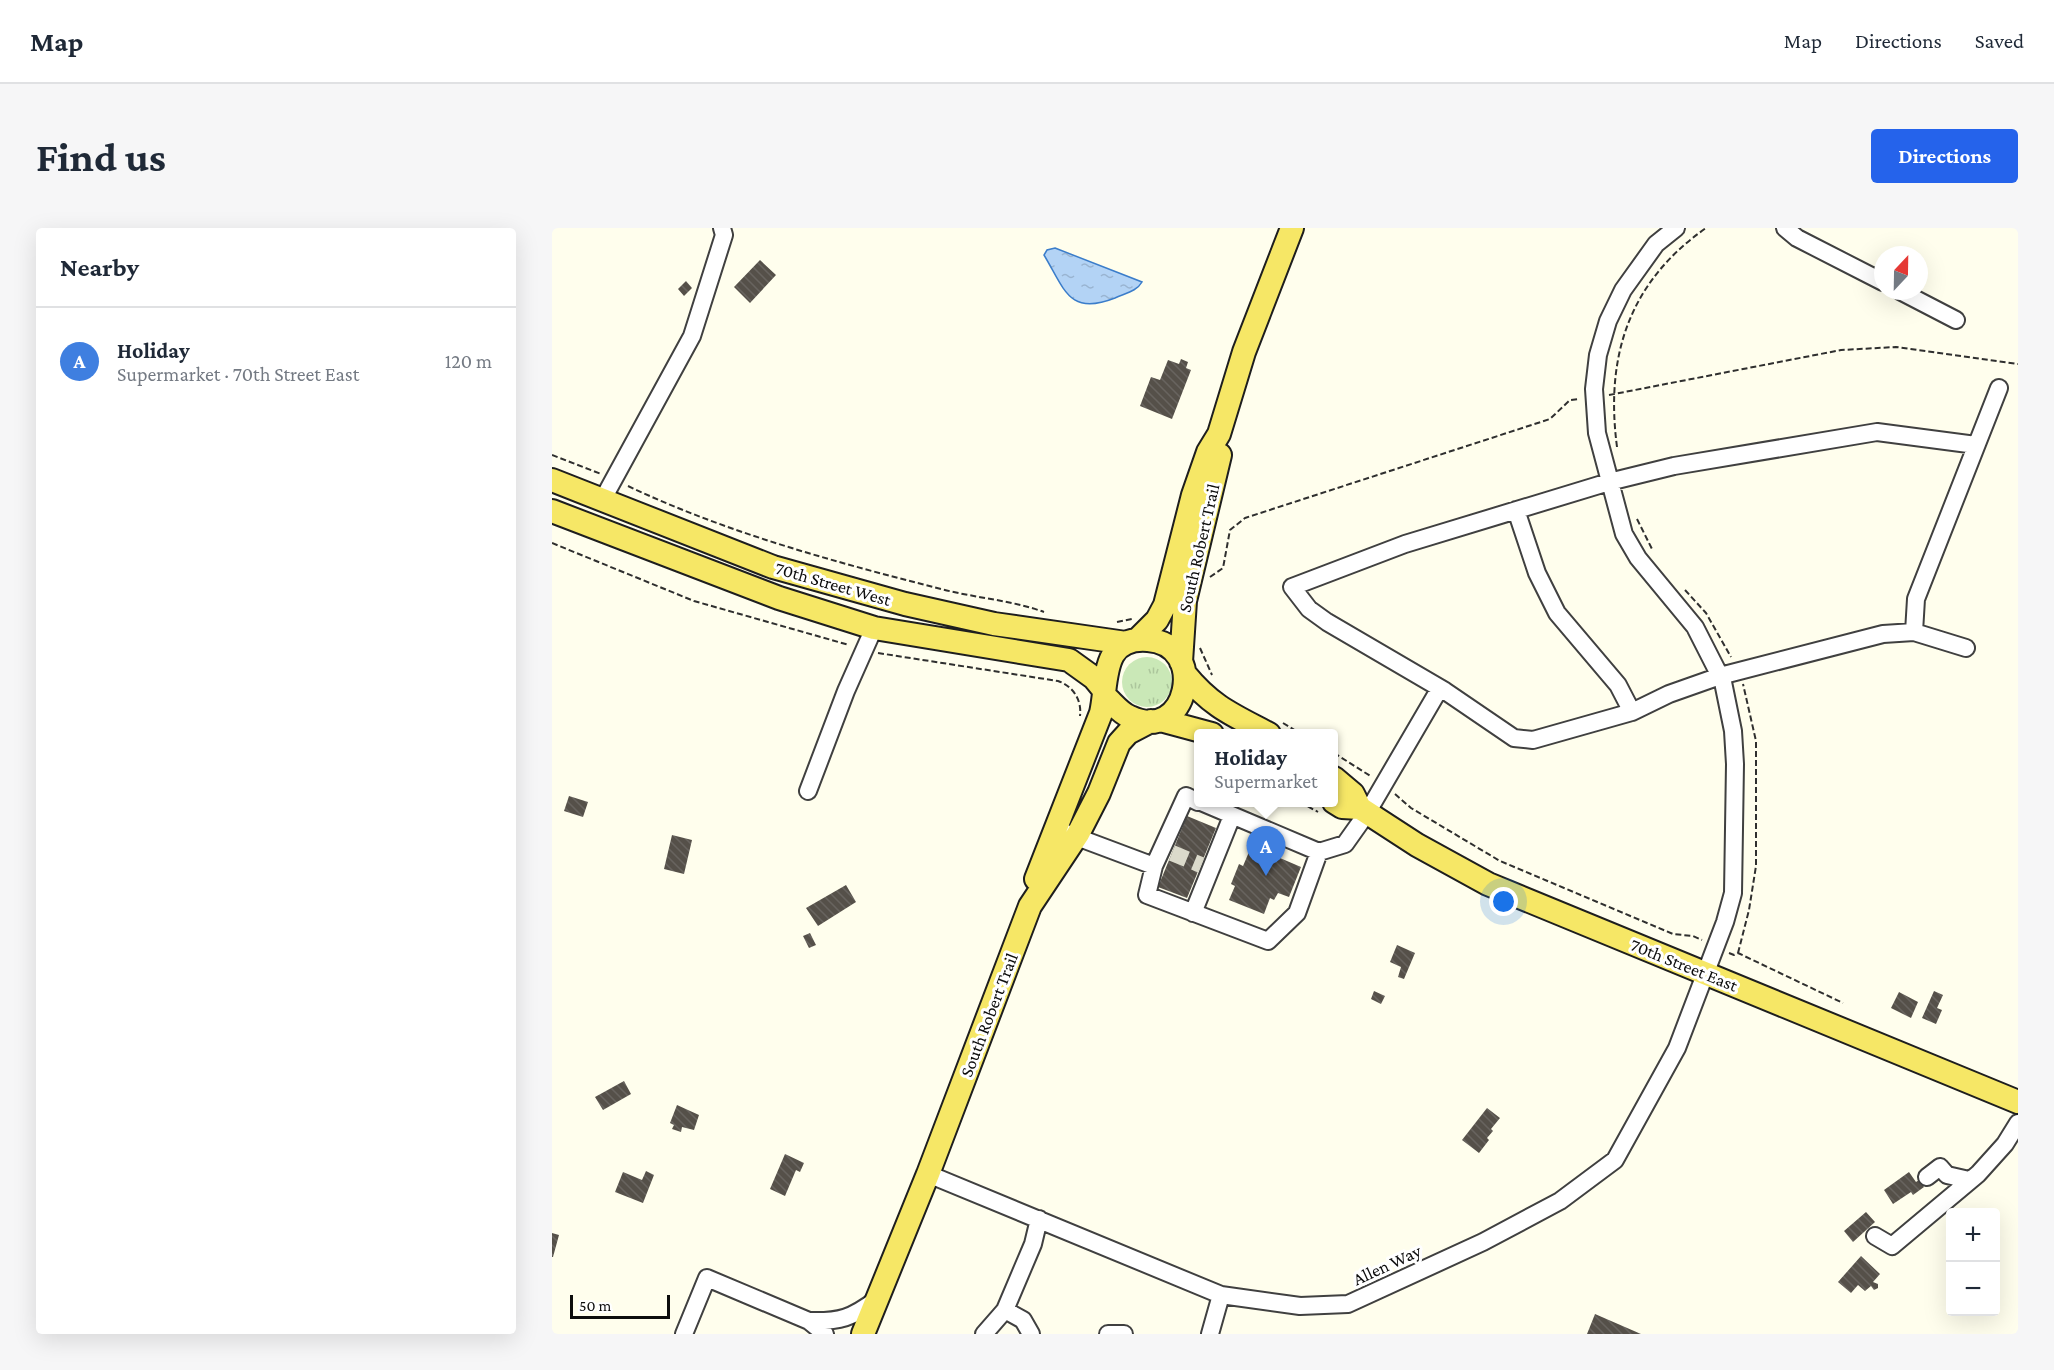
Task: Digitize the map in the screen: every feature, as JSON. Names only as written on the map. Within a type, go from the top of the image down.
[{"type":"main road","name":"South Robert Trail","points":[[1132,641],[1153,625],[1165,605],[1193,495],[1208,452],[1219,434],[1244,352],[1292,228]]},
{"type":"main road","name":"South Robert Trail","points":[[1183,668],[1185,601],[1220,456],[1219,434]]},
{"type":"main road","name":"70th Street West","points":[[552,480],[773,567],[905,604],[994,624],[1132,641]]},
{"type":"main road","name":"70th Street West","points":[[552,511],[779,598],[874,628],[1069,660],[1094,678],[1104,693]]},
{"type":"main road","points":[[1066,833],[1104,693],[1110,661],[1132,641],[1161,642],[1169,647],[1198,689],[1222,710],[1276,728]]},
{"type":"main road","points":[[1156,720],[1174,711],[1181,701],[1183,668]]},
{"type":"main road","points":[[1104,693],[1127,716],[1156,720],[1194,730]]},
{"type":"main road","name":"South Robert Trail","points":[[863,1334],[928,1174],[1030,906],[1066,833],[1099,793],[1119,743],[1128,733],[1156,720]]},
{"type":"main road","name":"70th Street East","points":[[1338,781],[1353,794],[1364,811]]},
{"type":"main road","name":"70th Street East","points":[[1338,804],[1364,811],[1417,845],[1488,884],[2018,1102]]},
{"type":"street","points":[[603,499],[692,336],[724,235],[722,228]]},
{"type":"street","name":"Allen Way","points":[[928,1174],[1221,1295],[1300,1306],[1348,1304],[1484,1242],[1560,1202],[1615,1160],[1677,1048],[1716,947],[1733,893],[1735,764],[1732,731],[1720,676],[1695,627],[1638,558],[1629,542],[1616,510],[1597,434],[1594,389],[1598,355],[1608,321],[1623,290],[1656,244],[1676,228]]},
{"type":"street","points":[[1785,228],[1797,238],[1874,277]]},
{"type":"street","points":[[1917,300],[1956,320]]},
{"type":"street","points":[[1914,632],[1916,599],[1999,388]]},
{"type":"street","points":[[1966,648],[1914,632],[1883,634],[1720,676],[1669,694],[1632,712],[1533,740],[1514,738],[1440,688],[1327,622],[1309,609],[1292,587],[1405,544],[1609,482],[1674,466],[1876,432],[1976,445]]},
{"type":"street","points":[[1516,510],[1537,573],[1557,613],[1618,685],[1632,712]]},
{"type":"street","points":[[808,791],[874,628]]},
{"type":"street","points":[[1211,807],[1319,852],[1345,844],[1364,811],[1384,784],[1440,688]]},
{"type":"street","points":[[1194,799],[1186,796],[1167,851],[1154,866],[1147,895],[1268,941],[1297,913],[1319,852]]},
{"type":"street","points":[[1193,913],[1206,867],[1232,816]]},
{"type":"street","points":[[1066,833],[1154,866]]},
{"type":"street","points":[[1875,1236],[1892,1246],[1994,1158],[2018,1123]]},
{"type":"street","points":[[1927,1177],[1940,1167],[1947,1175],[1969,1180]]},
{"type":"street","points":[[984,1334],[1005,1310],[1033,1244],[1039,1220]]},
{"type":"street","points":[[684,1334],[706,1278],[809,1321],[825,1334]]},
{"type":"street","points":[[1210,1334],[1221,1295]]},
{"type":"street","points":[[809,1321],[836,1322],[857,1314],[877,1299]]},
{"type":"street","points":[[1005,1310],[1023,1320],[1031,1334]]},
{"type":"street","points":[[1108,1334],[1124,1334]]},
{"type":"path","points":[[1618,448],[1613,412],[1614,375],[1623,334],[1650,282],[1668,259],[1706,228]]},
{"type":"path","points":[[552,455],[728,526],[845,564],[1049,614]]},
{"type":"path","points":[[1635,513],[1655,555]]},
{"type":"path","points":[[552,543],[694,601],[885,656],[1068,684],[1077,697],[1080,717]]},
{"type":"path","points":[[1681,585],[1706,613],[1737,671],[1743,685],[1756,741],[1756,866],[1749,910],[1738,953]]},
{"type":"path","points":[[1114,623],[1140,614]]},
{"type":"path","points":[[1200,646],[1209,672],[1215,679]]},
{"type":"path","points":[[1338,755],[1384,784],[1411,808],[1500,861],[1673,934],[1693,936],[1734,955],[1738,953],[1843,1003]]},
{"type":"green space","points":[[1147,657],[1156,659],[1167,668],[1172,682],[1170,691],[1161,702],[1147,707],[1138,705],[1127,696],[1122,682],[1124,673],[1133,662]]},
{"type":"water","points":[[1055,248],[1142,282],[1131,292],[1100,303],[1078,302],[1064,289],[1044,255],[1047,250]]},
{"type":"building","points":[[760,260],[776,275],[750,303],[734,287]]},
{"type":"building","points":[[686,281],[692,288],[684,296],[678,289]]},
{"type":"building","points":[[1181,359],[1188,362],[1186,368],[1191,370],[1172,419],[1140,406],[1151,377],[1160,380],[1168,360],[1179,364]]},
{"type":"building","points":[[569,796],[588,802],[583,817],[564,811]]},
{"type":"building","points":[[1187,816],[1216,828],[1187,898],[1158,887]]},
{"type":"building","points":[[672,835],[692,840],[684,874],[664,869]]},
{"type":"building","points":[[1249,852],[1265,859],[1268,853],[1301,867],[1289,897],[1278,893],[1274,900],[1270,898],[1264,914],[1229,900],[1235,886],[1231,884],[1239,864],[1243,866]]},
{"type":"building","points":[[846,885],[856,902],[818,926],[806,908]]},
{"type":"building","points":[[810,933],[816,945],[809,948],[803,936]]},
{"type":"building","points":[[1397,945],[1415,953],[1404,979],[1398,977],[1401,967],[1390,962]]},
{"type":"building","points":[[1374,991],[1385,996],[1381,1004],[1371,999]]},
{"type":"building","points":[[1934,991],[1943,995],[1937,1008],[1942,1010],[1936,1024],[1922,1018]]},
{"type":"building","points":[[1899,992],[1918,1002],[1911,1018],[1891,1008]]},
{"type":"building","points":[[624,1081],[631,1094],[603,1110],[595,1097]]},
{"type":"building","points":[[677,1105],[699,1115],[694,1130],[682,1127],[681,1132],[672,1129],[674,1125],[670,1123]]},
{"type":"building","points":[[1487,1108],[1500,1118],[1491,1129],[1493,1131],[1487,1138],[1489,1140],[1479,1153],[1462,1140]]},
{"type":"building","points":[[785,1154],[804,1163],[800,1172],[796,1170],[785,1196],[770,1189]]},
{"type":"building","points":[[646,1171],[654,1175],[643,1203],[615,1192],[623,1172],[642,1180]]},
{"type":"building","points":[[1909,1172],[1916,1182],[1919,1180],[1924,1187],[1913,1195],[1911,1192],[1893,1204],[1884,1190]]},
{"type":"building","points":[[1866,1212],[1875,1222],[1853,1242],[1844,1231]]},
{"type":"building","points":[[552,1233],[559,1235],[553,1257],[552,1257]]},
{"type":"building","points":[[1861,1256],[1880,1274],[1873,1282],[1878,1284],[1878,1288],[1874,1290],[1871,1286],[1865,1291],[1858,1285],[1851,1293],[1838,1282]]},
{"type":"building","points":[[1595,1314],[1641,1334],[1587,1334]]},
{"type":"tunnel","points":[[1172,853],[1201,865]]},
{"type":"place","name":"Holiday","points":[[1266,876]]}]
